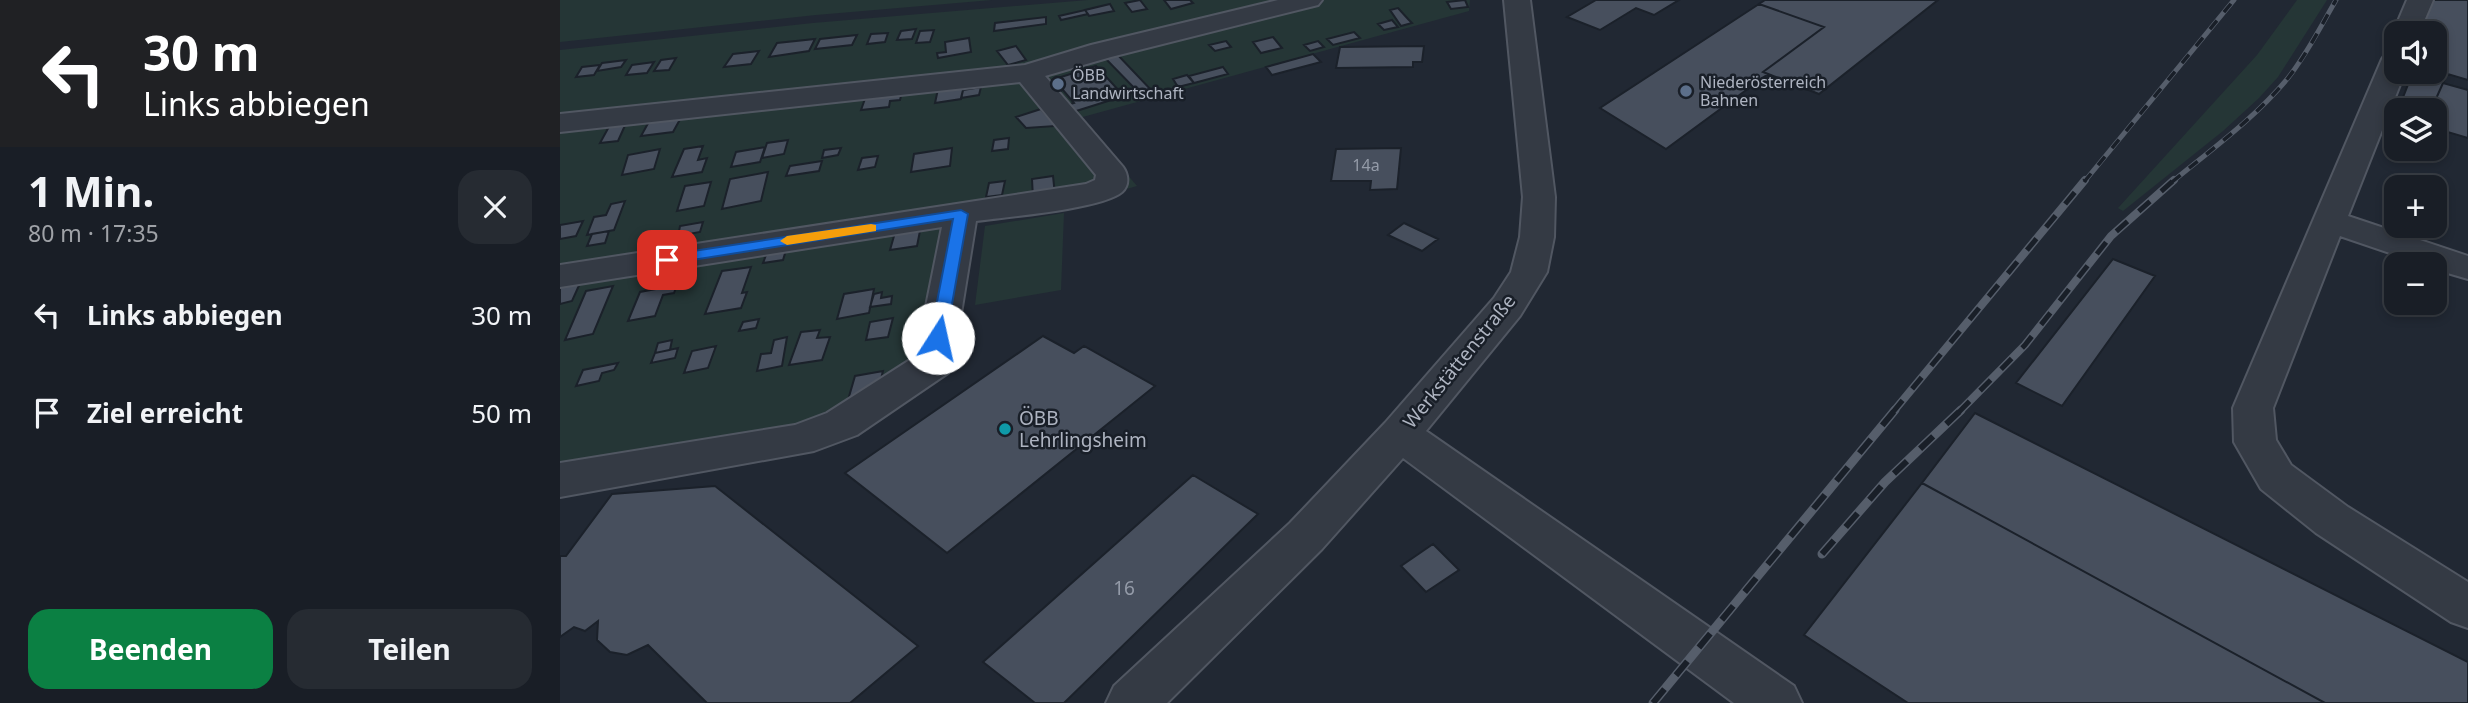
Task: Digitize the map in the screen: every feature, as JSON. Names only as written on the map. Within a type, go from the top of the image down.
[{"type":"street","points":[[560,123],[1027,73],[1101,51],[1309,0]]},
{"type":"street","name":"Werkstättenstraße","points":[[1517,0],[1539,197],[1537,237],[1529,272],[1507,307],[1401,434],[1776,703]]},
{"type":"street","points":[[2411,21],[2420,0]]},
{"type":"street","points":[[560,276],[1094,193],[1111,185],[1112,174],[1027,73]]},
{"type":"street","points":[[2386,84],[2253,408],[2255,442],[2276,477],[2332,520],[2468,607]]},
{"type":"street","points":[[560,480],[799,440],[842,425],[892,393],[934,363],[961,214]]},
{"type":"street","points":[[2329,221],[2468,268]]},
{"type":"street","points":[[1132,703],[1306,536],[1401,434]]},
{"type":"shaded area","points":[[560,0],[992,0],[816,15],[560,42]]},
{"type":"shaded area","points":[[1088,0],[1470,0],[1469,11],[1079,118],[1137,186],[1088,200],[967,220],[941,366],[847,429],[560,484],[560,50],[813,23]]},
{"type":"shaded area","points":[[2297,0],[2327,0],[2278,77],[2223,131],[2123,211],[2118,208],[2257,55]]},
{"type":"shaded area","points":[[1064,213],[1061,290],[975,305],[985,226]]},
{"type":"building","points":[[1140,0],[1147,9],[1132,12],[1125,3]]},
{"type":"building","points":[[1164,0],[1190,0],[1193,3],[1171,9]]},
{"type":"building","points":[[1465,0],[1468,7],[1451,9],[1447,2]]},
{"type":"building","points":[[1596,0],[1679,0],[1654,15],[1636,8],[1600,30],[1567,17]]},
{"type":"building","points":[[1765,0],[1938,0],[1819,94],[1763,72],[1824,27],[1759,4]]},
{"type":"building","points":[[2431,0],[2468,0],[2468,80],[2447,74],[2447,21],[2421,21]]},
{"type":"building","points":[[1110,4],[1114,11],[1089,16],[1085,10]]},
{"type":"building","name":"Niederösterreich Bahnen","points":[[1759,4],[1824,27],[1763,72],[1768,74],[1666,149],[1600,108]]},
{"type":"building","points":[[1398,8],[1412,23],[1401,26],[1390,10]]},
{"type":"building","points":[[1085,10],[1088,14],[1061,20],[1059,16]]},
{"type":"building","points":[[1046,17],[1046,24],[994,31],[995,23]]},
{"type":"building","points":[[1392,20],[1398,27],[1384,30],[1378,24]]},
{"type":"building","points":[[916,29],[912,39],[897,40],[901,31]]},
{"type":"building","points":[[934,30],[930,42],[916,43],[920,31]]},
{"type":"building","points":[[1354,32],[1360,38],[1333,45],[1327,39]]},
{"type":"building","points":[[888,33],[885,42],[867,44],[871,34]]},
{"type":"building","points":[[857,35],[852,45],[815,49],[820,39]]},
{"type":"building","points":[[1273,37],[1282,48],[1261,53],[1253,42]]},
{"type":"building","points":[[969,38],[971,52],[938,58],[937,53],[946,52],[945,42]]},
{"type":"building","points":[[815,39],[809,51],[769,57],[777,43]]},
{"type":"building","points":[[1226,41],[1231,47],[1215,51],[1209,45]]},
{"type":"building","points":[[1318,41],[1324,47],[1310,51],[1304,45]]},
{"type":"building","points":[[1016,46],[1026,60],[1008,65],[997,51]]},
{"type":"building","points":[[1424,46],[1422,62],[1413,62],[1413,67],[1336,68],[1340,47]]},
{"type":"building","points":[[759,51],[751,64],[724,67],[733,54]]},
{"type":"building","points":[[1115,52],[1154,93],[1143,97],[1103,56]]},
{"type":"building","points":[[1313,54],[1321,62],[1272,75],[1266,67]]},
{"type":"building","points":[[676,58],[669,70],[654,71],[661,60]]},
{"type":"building","points":[[626,60],[621,67],[597,71],[602,63]]},
{"type":"building","points":[[654,62],[647,73],[626,75],[632,65]]},
{"type":"building","points":[[600,65],[594,75],[576,77],[582,67]]},
{"type":"building","points":[[1096,66],[1124,96],[1073,112],[1067,105],[1074,103],[1063,90],[1054,93],[1045,82]]},
{"type":"building","points":[[1223,67],[1228,74],[1194,83],[1189,76]]},
{"type":"building","points":[[1187,75],[1194,83],[1178,87],[1173,79]]},
{"type":"building","points":[[2408,84],[2443,84],[2436,98],[2403,98]]},
{"type":"building","points":[[2443,84],[2468,90],[2468,138],[2447,132],[2447,98],[2436,98]]},
{"type":"building","points":[[964,86],[961,99],[935,103],[938,89]]},
{"type":"building","points":[[981,87],[979,95],[961,98],[963,90]]},
{"type":"building","points":[[902,92],[900,100],[890,101],[889,107],[861,110],[866,96]]},
{"type":"building","points":[[1041,109],[1056,126],[1026,128],[1016,117]]},
{"type":"building","points":[[683,114],[673,132],[641,136],[651,118]]},
{"type":"building","points":[[627,121],[618,141],[600,143],[611,123]]},
{"type":"building","points":[[1009,138],[1008,149],[992,151],[994,140]]},
{"type":"building","points":[[788,140],[784,154],[762,158],[767,143]]},
{"type":"building","points":[[703,146],[698,160],[707,158],[702,172],[672,177],[684,149]]},
{"type":"building","points":[[765,147],[760,162],[731,167],[736,152]]},
{"type":"building","points":[[841,148],[838,155],[822,158],[824,150]]},
{"type":"building","points":[[952,148],[950,166],[911,172],[914,154]]},
{"type":"building","points":[[1401,148],[1397,189],[1370,190],[1371,181],[1331,181],[1336,149]]},
{"type":"building","points":[[660,149],[654,169],[622,175],[628,155]]},
{"type":"building","points":[[878,156],[875,167],[858,170],[862,158]]},
{"type":"building","points":[[822,161],[819,171],[786,176],[790,166]]},
{"type":"building","points":[[768,172],[761,201],[722,209],[730,179]]},
{"type":"building","points":[[1053,176],[1055,195],[1033,199],[1032,179]]},
{"type":"building","points":[[1005,181],[1002,195],[986,197],[989,183]]},
{"type":"building","points":[[711,182],[704,206],[677,211],[685,186]]},
{"type":"building","points":[[625,201],[614,230],[587,235],[594,217],[606,215],[611,204]]},
{"type":"building","points":[[583,221],[576,236],[560,239],[560,225]]},
{"type":"building","points":[[703,222],[700,232],[678,236],[680,226]]},
{"type":"building","points":[[1404,223],[1438,239],[1422,251],[1388,235]]},
{"type":"building","points":[[914,226],[913,232],[920,231],[917,246],[890,250],[896,229]]},
{"type":"building","points":[[609,231],[605,243],[587,246],[592,234]]},
{"type":"building","points":[[787,247],[783,260],[763,263],[768,250]]},
{"type":"building","points":[[2113,259],[2155,276],[2062,406],[2016,383]]},
{"type":"building","points":[[751,267],[742,293],[747,292],[741,308],[705,314],[722,271]]},
{"type":"building","points":[[581,281],[572,301],[560,304],[560,285]]},
{"type":"building","points":[[677,285],[674,293],[663,295],[655,316],[628,321],[640,292]]},
{"type":"building","points":[[613,286],[593,334],[565,340],[586,291]]},
{"type":"building","points":[[874,289],[869,313],[837,319],[844,294]]},
{"type":"building","points":[[882,292],[881,298],[892,296],[891,304],[870,307],[874,294]]},
{"type":"building","points":[[893,318],[888,337],[866,340],[870,322]]},
{"type":"building","points":[[759,319],[756,328],[739,331],[743,322]]},
{"type":"building","points":[[820,330],[817,338],[830,337],[822,360],[789,365],[801,332]]},
{"type":"building","name":"ÖBB Lehrlingsheim","points":[[1043,336],[1074,353],[1084,346],[1155,386],[947,553],[845,473]]},
{"type":"building","points":[[787,337],[782,366],[757,371],[761,354],[771,353],[774,340]]},
{"type":"building","points":[[672,340],[670,350],[655,353],[658,343]]},
{"type":"building","points":[[716,346],[708,368],[684,373],[692,351]]},
{"type":"building","points":[[678,348],[675,358],[651,363],[655,353]]},
{"type":"building","points":[[618,363],[614,370],[602,373],[599,381],[576,386],[583,370]]},
{"type":"building","points":[[883,371],[877,395],[848,400],[855,376]]},
{"type":"building","points":[[1975,413],[2468,662],[2468,703],[2325,703],[1922,483]]},
{"type":"building","points":[[1193,475],[1258,514],[1064,703],[1035,703],[983,662]]},
{"type":"building","points":[[1922,483],[2325,703],[1908,703],[1804,635]]},
{"type":"building","points":[[715,486],[918,646],[850,703],[707,703],[648,645],[627,655],[610,652],[597,640],[598,621],[585,631],[574,627],[560,637],[560,556],[566,556],[612,494]]},
{"type":"building","points":[[1433,544],[1459,570],[1426,592],[1401,566]]},
{"type":"railway","points":[[2084,182],[2234,0]]},
{"type":"railway","points":[[2172,182],[2233,133],[2275,93],[2314,40],[2336,0]]},
{"type":"railway","points":[[1893,412],[2085,180]]},
{"type":"railway","points":[[1961,410],[2025,345],[2111,236],[2174,180]]},
{"type":"railway","points":[[1653,703],[1895,410]]},
{"type":"railway","points":[[1822,554],[1885,482],[1961,410]]},
{"type":"slow traffic","points":[[787,241],[871,228]]},
{"type":"place","name":"ÖBB Landwirtschaft","points":[[1058,84]]},
{"type":"place","name":"Niederösterreich Bahnen","points":[[1686,91]]},
{"type":"place","name":"ÖBB Lehrlingsheim","points":[[1005,429]]},
{"type":"route","points":[[667,260],[961,214],[938,338]]}]
